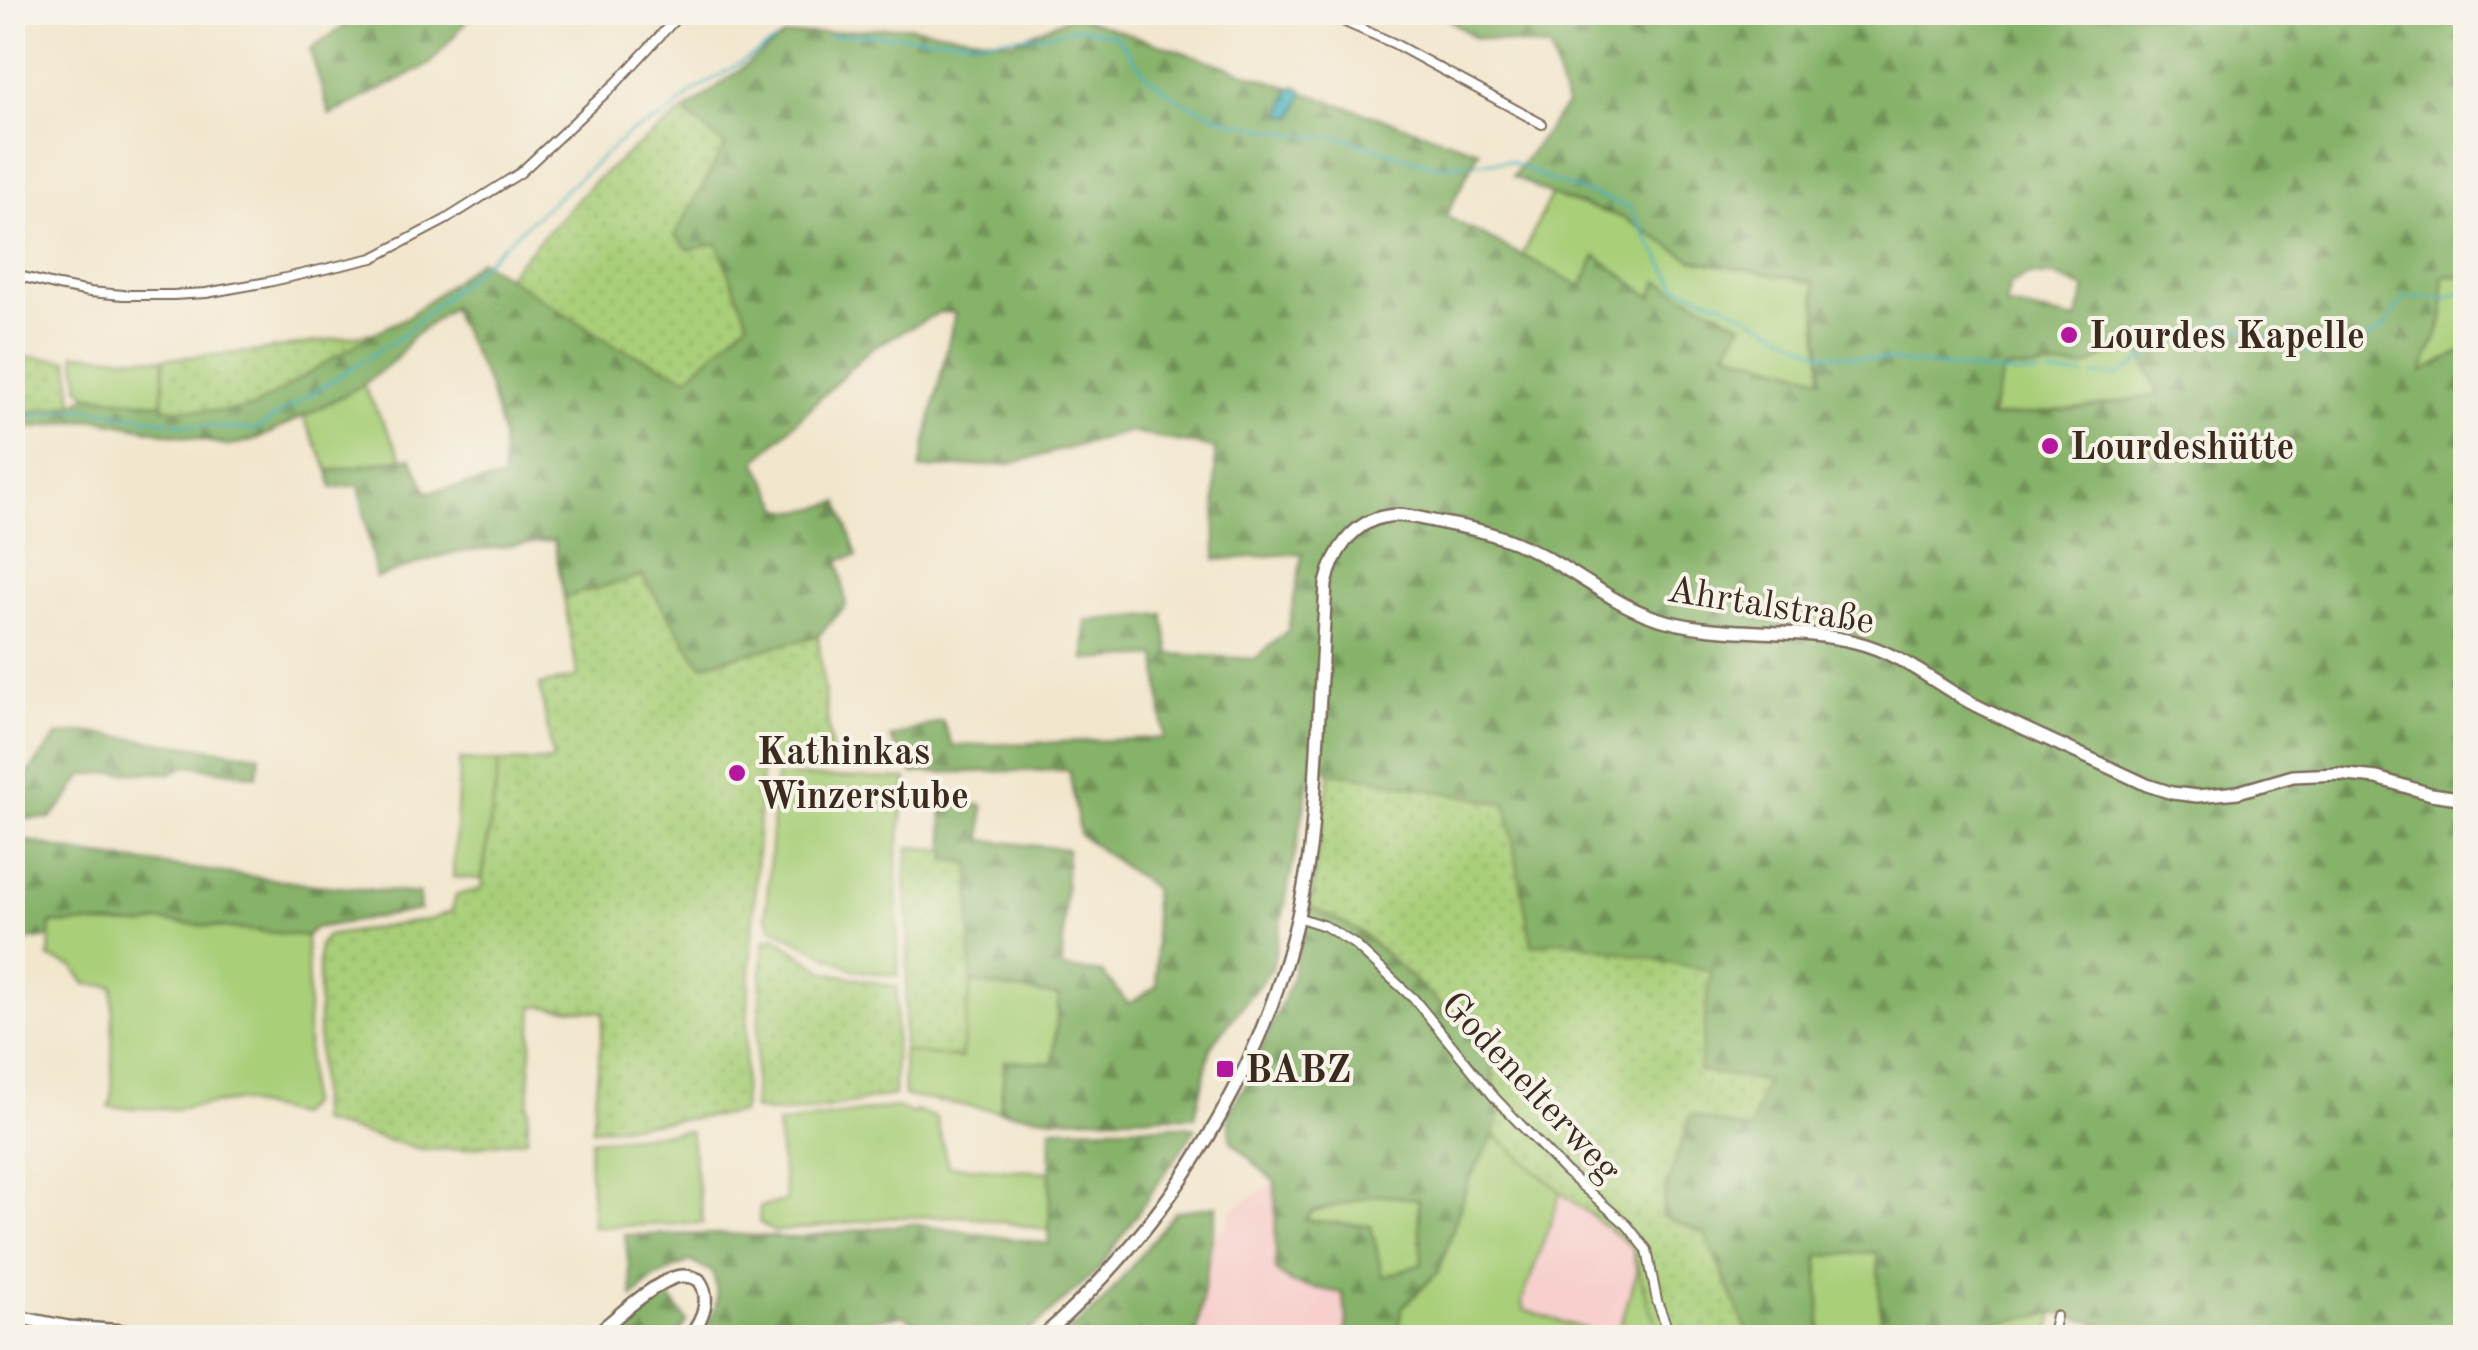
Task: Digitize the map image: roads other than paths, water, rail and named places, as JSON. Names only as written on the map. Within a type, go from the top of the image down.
[{"type":"main road","name":"Ahrtalstraße","points":[[1041,1338],[1096,1286],[1159,1213],[1224,1108],[1270,1008],[1297,917],[1310,852],[1326,584],[1337,552],[1352,533],[1375,520],[1391,516],[1458,526],[1518,543],[1629,607],[1680,624],[1745,634],[1815,636],[1879,650],[1900,658],[1986,710],[2146,785],[2172,793],[2197,796],[2238,792],[2293,776],[2338,774],[2377,778],[2431,794],[2466,799]]},
{"type":"main road","points":[[591,1338],[661,1285],[688,1276],[699,1280],[706,1295],[703,1314],[690,1338]]},
{"type":"main road","points":[[12,1316],[68,1327],[220,1338]]},
{"type":"street","points":[[12,274],[90,292],[173,296],[252,285],[373,258],[520,174],[616,83],[682,12]]},
{"type":"street","points":[[1322,12],[1393,43],[1542,124]]},
{"type":"street","name":"Godenelterweg","points":[[1297,917],[1325,926],[1354,944],[1414,999],[1495,1098],[1566,1171],[1628,1225],[1647,1250],[1660,1314],[1671,1338]]},
{"type":"street","points":[[2051,1338],[2056,1316]]},
{"type":"street","points":[[12,1328],[43,1338]]},
{"type":"water","points":[[1295,86],[1304,93],[1294,117],[1283,114],[1289,90]]},
{"type":"waterway","points":[[827,36],[986,40],[1081,27],[1117,36],[1146,75],[1179,100],[1230,121],[1306,136],[1345,138],[1434,166],[1509,161],[1550,180],[1628,206],[1677,286],[1727,305],[1821,353],[2040,375]]},
{"type":"waterway","points":[[12,419],[90,409],[189,425],[255,430],[400,337],[629,133],[661,119],[691,93],[776,41]]},
{"type":"waterway","points":[[2094,375],[2119,376],[2161,347],[2220,322],[2311,353],[2337,357],[2383,329],[2405,297],[2446,298],[2466,290]]},
{"type":"waterway","points":[[2049,375],[2084,375]]},
{"type":"place","name":"Lourdes Kapelle","points":[[2069,335]]},
{"type":"place","name":"Lourdeshütte","points":[[2050,446]]},
{"type":"place","name":"Kathinkas Winzerstube","points":[[737,773]]},
{"type":"place","name":"BABZ","points":[[1225,1069]]}]
